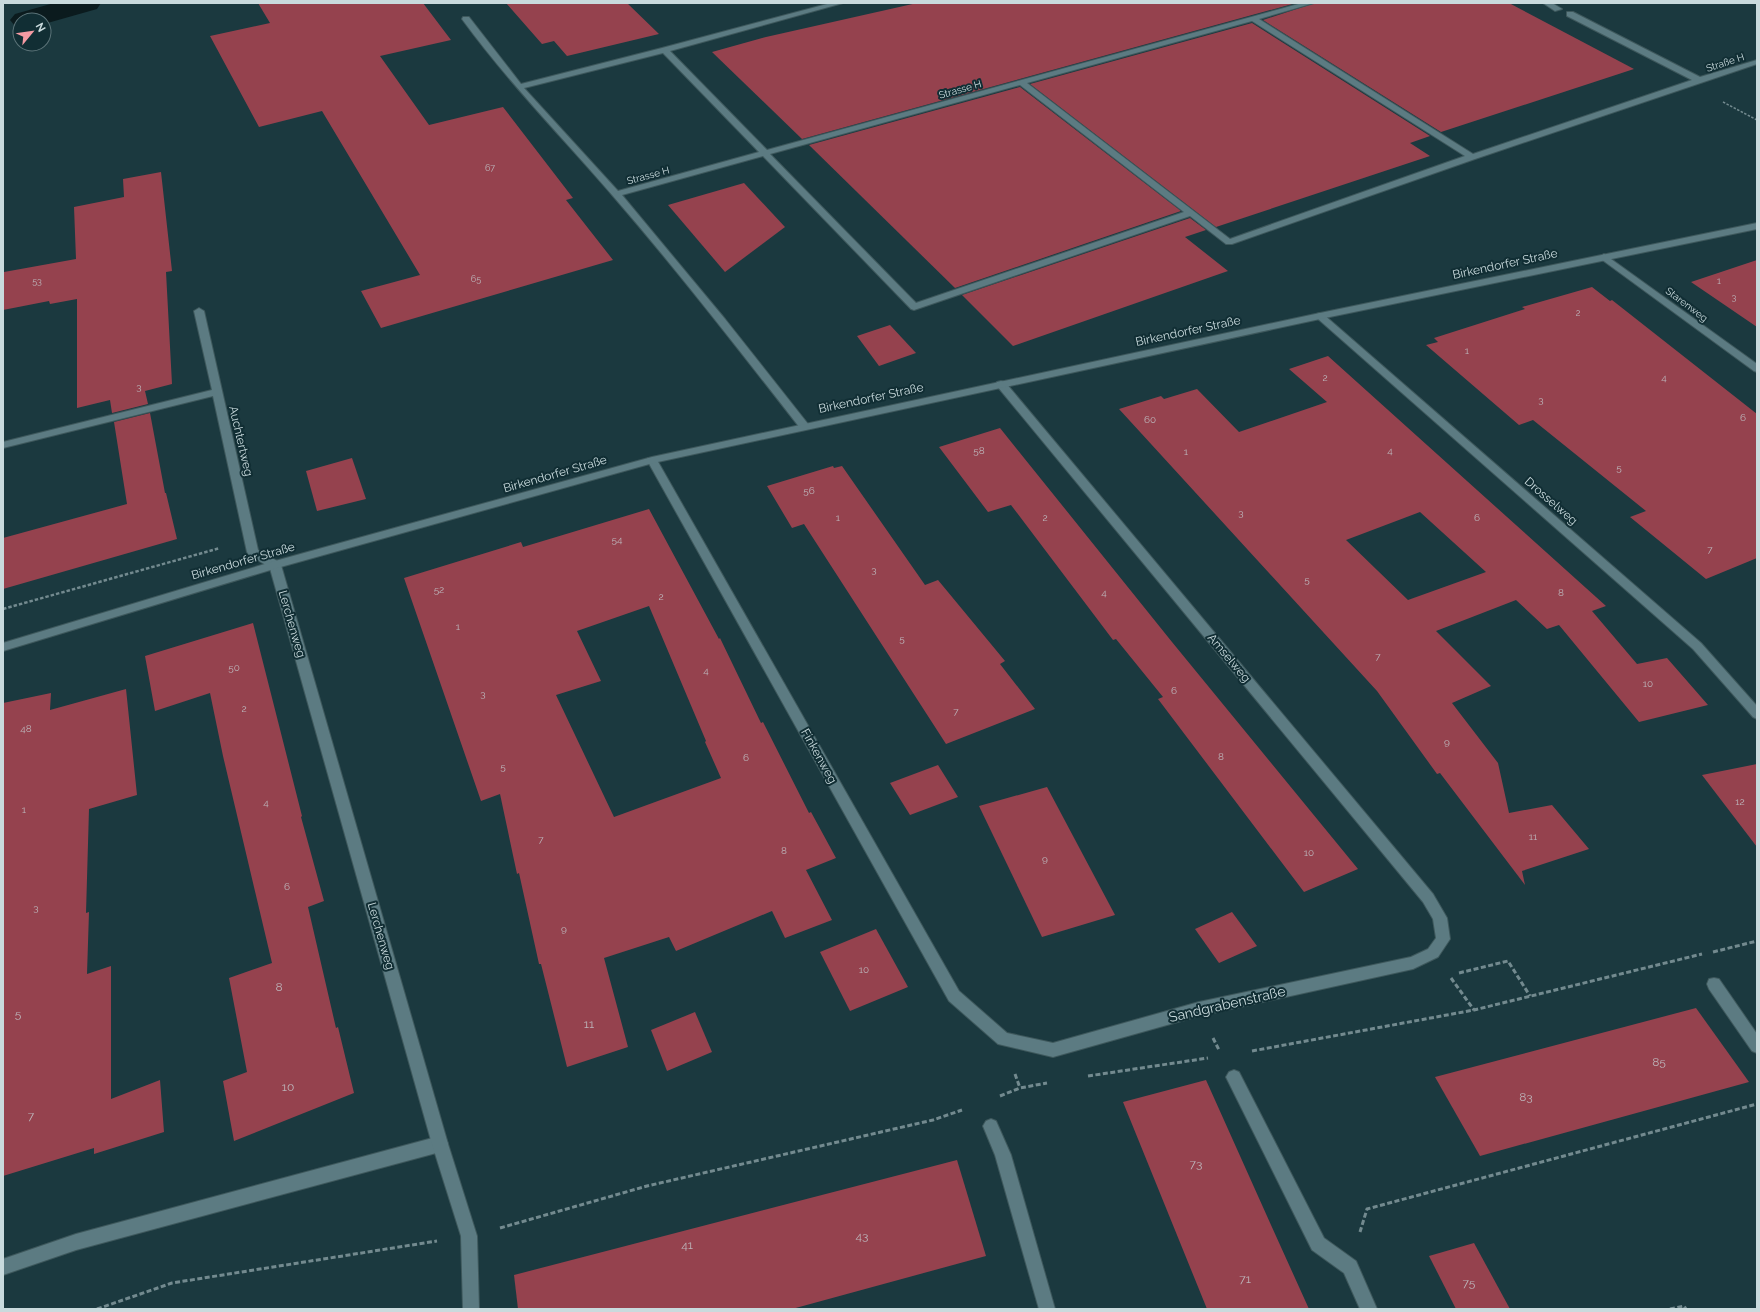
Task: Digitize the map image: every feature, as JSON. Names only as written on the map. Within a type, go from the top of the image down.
[{"type":"street","points":[[519,87],[665,50],[839,3]]},
{"type":"street","name":"Strasse H","points":[[616,194],[1310,3]]},
{"type":"street","points":[[1547,3],[1558,9]]},
{"type":"street","points":[[1570,14],[1699,80]]},
{"type":"street","points":[[466,19],[519,87],[616,194],[722,321],[804,426]]},
{"type":"street","points":[[1253,19],[1472,157]]},
{"type":"street","points":[[665,50],[764,154],[914,307],[1190,213]]},
{"type":"street","name":"Straße H","points":[[1190,213],[1229,242],[1472,157],[1699,80],[1757,62]]},
{"type":"street","points":[[1021,82],[1190,213]]},
{"type":"street","name":"Birkendorfer Straße","points":[[3,647],[274,565],[652,460],[804,426],[1320,316],[1757,226]]},
{"type":"street","name":"Starenweg","points":[[1604,257],[1757,369]]},
{"type":"street","name":"Auchtertweg","points":[[199,311],[253,552],[274,565]]},
{"type":"street","name":"Drosselweg","points":[[1320,316],[1697,646],[1757,714]]},
{"type":"street","name":"Amselweg","points":[[1001,384],[1428,898],[1440,918],[1443,939]]},
{"type":"street","points":[[3,444],[216,392]]},
{"type":"street","name":"Finkenweg","points":[[652,460],[954,996],[1003,1040]]},
{"type":"street","name":"Lerchenweg","points":[[274,565],[440,1144],[469,1236],[471,1309]]},
{"type":"street","name":"Sandgrabenstraße","points":[[1003,1040],[1053,1050],[1199,1009],[1413,963],[1433,953],[1443,939]]},
{"type":"street","points":[[1714,984],[1757,1046]]},
{"type":"street","points":[[1234,1076],[1318,1244],[1350,1267],[1369,1309]]},
{"type":"street","points":[[992,1126],[1003,1155],[1047,1309]]},
{"type":"street","points":[[3,1267],[76,1242],[440,1144]]},
{"type":"path","points":[[1530,996],[1508,961],[1449,975],[1474,1010],[1757,941]]},
{"type":"path","points":[[1199,1009],[1222,1056],[1234,1076]]},
{"type":"path","points":[[1350,1267],[1367,1209],[1757,1104]]},
{"type":"path","points":[[97,1309],[172,1283],[469,1236],[647,1186],[933,1120],[970,1107]]},
{"type":"path","points":[[1670,1309],[1684,1306],[1686,1309]]},
{"type":"building","points":[[258,3],[423,3],[451,40],[380,56],[429,125],[503,107],[573,198],[566,200],[613,260],[381,328],[361,291],[420,275],[322,111],[259,127],[210,36],[270,23]]},
{"type":"building","points":[[506,3],[627,3],[659,34],[567,56],[554,41],[542,44]]},
{"type":"building","points":[[917,3],[1296,3],[802,139],[712,52],[766,37]]},
{"type":"building","points":[[1315,3],[1509,3],[1634,69],[1441,132],[1263,20]]},
{"type":"building","points":[[1252,23],[1430,136],[1410,143],[1430,156],[1216,227],[1030,84]]},
{"type":"building","points":[[1020,87],[1181,211],[955,288],[809,145]]},
{"type":"building","points":[[161,172],[172,271],[166,272],[172,384],[145,391],[148,404],[112,413],[110,400],[77,408],[77,299],[50,304],[49,301],[3,310],[4,272],[76,259],[74,207],[124,197],[123,179]]},
{"type":"building","points":[[744,183],[785,227],[725,272],[668,205]]},
{"type":"building","points":[[1190,218],[1206,230],[1185,237],[1228,271],[1013,346],[962,295]]},
{"type":"building","points":[[1757,260],[1757,327],[1691,282]]},
{"type":"building","points":[[1592,287],[1610,301],[1612,300],[1757,414],[1757,558],[1706,579],[1630,517],[1646,511],[1533,420],[1519,425],[1426,345],[1438,342],[1434,338],[1525,309],[1522,307]]},
{"type":"building","points":[[890,325],[916,353],[879,366],[857,336]]},
{"type":"building","points":[[1328,356],[1606,606],[1592,611],[1637,664],[1667,658],[1708,705],[1639,722],[1559,625],[1547,629],[1516,600],[1436,631],[1491,686],[1452,703],[1498,763],[1509,813],[1552,805],[1589,849],[1522,871],[1525,885],[1440,773],[1437,774],[1377,691],[1119,409],[1161,396],[1164,399],[1197,389],[1239,432],[1327,402],[1289,369]],"holes":[[[1420,512],[1486,572],[1408,600],[1346,540]]]},
{"type":"building","points":[[150,413],[165,493],[177,539],[3,589],[3,538],[127,504],[114,422]]},
{"type":"building","points":[[1000,428],[1172,642],[1358,869],[1304,892],[1158,699],[1163,697],[1116,639],[1113,640],[1011,505],[988,512],[939,447]]},
{"type":"building","points":[[352,458],[366,499],[317,511],[306,471]]},
{"type":"building","points":[[833,466],[834,468],[842,466],[925,585],[938,580],[1005,661],[1000,664],[1035,709],[946,744],[804,524],[792,528],[767,486]]},
{"type":"building","points":[[649,509],[719,639],[720,638],[761,723],[763,722],[809,813],[811,812],[836,858],[806,870],[832,920],[785,938],[772,911],[676,951],[669,937],[604,958],[628,1047],[567,1067],[541,964],[539,964],[519,873],[517,874],[500,794],[481,801],[404,578],[521,542],[523,547]],"holes":[[[649,606],[706,741],[705,742],[721,778],[614,817],[556,695],[601,681],[577,631]]]},
{"type":"building","points":[[253,623],[302,816],[301,817],[324,901],[308,907],[336,1028],[338,1027],[354,1093],[234,1141],[223,1081],[247,1072],[229,978],[272,963],[223,756],[210,693],[155,711],[145,656]]},
{"type":"building","points":[[126,689],[137,795],[89,809],[86,913],[89,912],[87,974],[111,966],[111,1099],[160,1080],[164,1132],[94,1154],[94,1148],[3,1176],[3,703],[51,693],[50,710]]},
{"type":"building","points":[[1757,764],[1757,847],[1702,775]]},
{"type":"building","points":[[938,765],[958,797],[910,815],[890,783]]},
{"type":"building","points":[[1047,787],[1115,915],[1042,937],[979,806]]},
{"type":"building","points":[[1232,912],[1257,946],[1219,963],[1195,929]]},
{"type":"building","points":[[876,929],[908,987],[850,1011],[820,952]]},
{"type":"building","points":[[1696,1008],[1749,1082],[1480,1156],[1435,1077]]},
{"type":"building","points":[[695,1012],[712,1052],[667,1071],[651,1030]]},
{"type":"building","points":[[1206,1080],[1309,1309],[1207,1309],[1123,1102]]},
{"type":"building","points":[[957,1160],[986,1256],[792,1309],[518,1309],[514,1275]]},
{"type":"building","points":[[1474,1243],[1510,1309],[1456,1309],[1429,1256]]},
{"type":"waterway","points":[[52,13],[87,3]]}]
